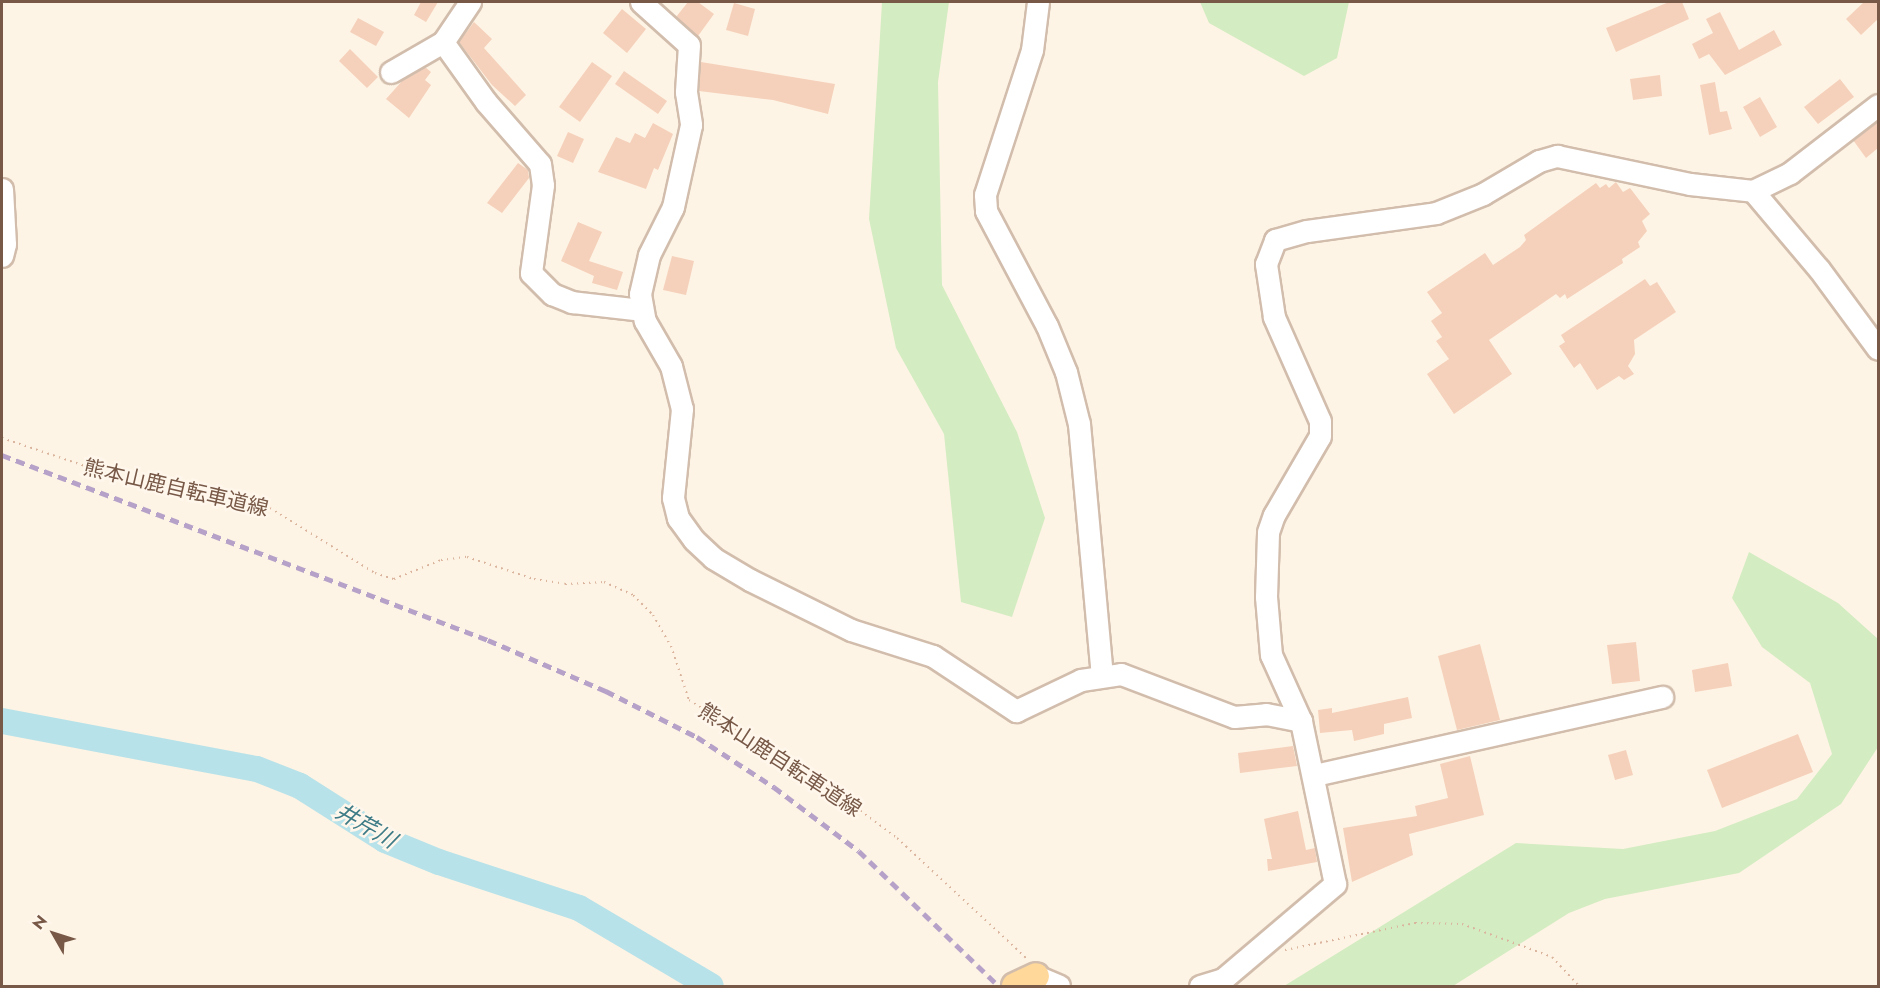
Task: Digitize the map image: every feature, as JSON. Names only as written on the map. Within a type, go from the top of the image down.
[{"type":"street","points":[[391,72],[443,42],[470,2]]},
{"type":"street","points":[[641,2],[689,45],[686,92],[691,126],[672,207],[649,255],[640,294],[642,310],[671,366],[682,409],[673,478],[678,518],[713,558],[851,630],[933,656],[1016,711],[1081,680],[1120,674],[1234,717],[1266,714],[1301,721]]},
{"type":"street","points":[[1038,2],[1032,50],[985,195],[986,212],[1047,326],[1066,372],[1076,414],[1090,522],[1102,676]]},
{"type":"street","points":[[443,42],[486,102],[540,164],[543,185],[531,273],[552,294],[572,302],[642,310]]},
{"type":"street","points":[[1200,987],[1223,979],[1335,884],[1315,775],[1301,721],[1271,654],[1266,597],[1268,532],[1274,515],[1320,436],[1320,421],[1274,317],[1266,264],[1275,240],[1307,231],[1436,213],[1483,194],[1539,161],[1557,156],[1690,184],[1754,191],[1790,173],[1878,105]]},
{"type":"street","points":[[2,189],[5,244],[2,256]]},
{"type":"street","points":[[1754,191],[1819,269],[1878,349]]},
{"type":"street","points":[[1315,775],[1662,697]]},
{"type":"path","name":"熊本山鹿自転車道線","points":[[2,438],[121,478],[202,491],[270,508],[375,573],[394,579],[441,560],[467,557],[534,579],[565,584],[604,582],[633,595],[653,615],[671,646],[689,700],[822,783],[897,838],[1028,960],[1037,983]]},
{"type":"path","points":[[1274,955],[1378,929],[1415,923],[1462,924],[1552,957],[1579,987]]},
{"type":"green space","points":[[882,2],[949,2],[938,82],[942,285],[1017,432],[1045,518],[1012,617],[961,602],[944,434],[896,348],[869,219]]},
{"type":"green space","points":[[1200,2],[1349,2],[1337,58],[1304,76],[1209,23]]},
{"type":"green space","points":[[1749,552],[1838,603],[1878,639],[1878,747],[1841,804],[1739,873],[1605,899],[1569,913],[1453,986],[1284,986],[1516,843],[1623,849],[1715,831],[1797,799],[1832,754],[1810,683],[1762,647],[1732,598]]},
{"type":"building","points":[[421,2],[438,2],[426,22],[414,15]]},
{"type":"building","points":[[688,2],[698,2],[714,14],[698,36],[676,17]]},
{"type":"building","points":[[1669,2],[1682,2],[1689,19],[1616,52],[1606,28]]},
{"type":"building","points":[[1864,2],[1878,2],[1878,19],[1861,35],[1846,19]]},
{"type":"building","points":[[734,3],[755,9],[748,36],[726,30]]},
{"type":"building","points":[[622,9],[646,29],[627,53],[603,33]]},
{"type":"building","points":[[1720,12],[1739,50],[1774,30],[1782,45],[1725,75],[1709,54],[1699,59],[1692,44],[1713,33],[1706,19]]},
{"type":"building","points":[[358,18],[384,32],[376,46],[350,32]]},
{"type":"building","points":[[474,22],[492,39],[484,48],[526,95],[515,106],[492,85],[459,42]]},
{"type":"building","points":[[350,49],[378,77],[367,88],[339,61]]},
{"type":"building","points":[[592,62],[612,76],[580,122],[559,107]]},
{"type":"building","points":[[701,62],[835,84],[828,114],[773,100],[699,91]]},
{"type":"building","points":[[425,67],[431,72],[425,80],[431,85],[409,118],[386,99],[403,80]]},
{"type":"building","points":[[624,71],[667,101],[658,114],[615,84]]},
{"type":"building","points":[[1660,75],[1662,96],[1633,100],[1630,79]]},
{"type":"building","points":[[1840,79],[1854,97],[1818,124],[1804,107]]},
{"type":"building","points":[[1715,82],[1720,112],[1727,111],[1732,129],[1709,135],[1700,85]]},
{"type":"building","points":[[1760,97],[1777,127],[1760,137],[1743,107]]},
{"type":"building","points":[[1878,121],[1878,148],[1866,158],[1853,140]]},
{"type":"building","points":[[653,123],[673,134],[658,170],[654,168],[646,189],[598,172],[616,137],[630,143],[635,133],[645,138]]},
{"type":"building","points":[[568,132],[584,139],[573,163],[557,156]]},
{"type":"building","points":[[518,163],[528,170],[529,178],[502,213],[487,203]]},
{"type":"building","points":[[1616,182],[1623,192],[1630,188],[1650,214],[1642,221],[1647,231],[1638,242],[1640,247],[1622,259],[1623,263],[1567,299],[1565,294],[1560,298],[1556,294],[1489,340],[1512,374],[1454,414],[1427,374],[1449,359],[1436,341],[1442,337],[1431,321],[1442,313],[1427,292],[1485,253],[1493,265],[1520,247],[1526,240],[1524,235],[1596,183],[1600,188],[1606,184],[1609,188]]},
{"type":"building","points":[[578,222],[602,232],[589,261],[623,272],[617,290],[592,283],[594,276],[561,261]]},
{"type":"building","points":[[672,256],[694,261],[686,295],[663,290]]},
{"type":"building","points":[[1645,279],[1650,286],[1657,282],[1676,312],[1634,340],[1635,354],[1628,366],[1634,374],[1624,380],[1619,376],[1597,390],[1580,363],[1574,368],[1559,346],[1565,342],[1561,335]]},
{"type":"building","points":[[1636,642],[1640,681],[1612,684],[1607,645]]},
{"type":"building","points":[[1480,644],[1500,720],[1457,730],[1438,656]]},
{"type":"building","points":[[1728,663],[1732,686],[1695,692],[1692,670]]},
{"type":"building","points":[[1408,697],[1412,718],[1384,724],[1384,734],[1354,741],[1352,730],[1320,733],[1318,710],[1332,708],[1332,713]]},
{"type":"building","points":[[1798,734],[1813,772],[1722,808],[1707,770]]},
{"type":"building","points":[[1293,746],[1297,766],[1240,773],[1238,753]]},
{"type":"building","points":[[1626,750],[1633,775],[1615,780],[1608,755]]},
{"type":"building","points":[[1470,756],[1484,815],[1409,834],[1413,855],[1352,882],[1343,828],[1417,816],[1415,806],[1448,798],[1440,764]]},
{"type":"building","points":[[1298,811],[1306,850],[1315,848],[1317,862],[1268,871],[1267,859],[1272,859],[1264,819]]},
{"type":"waterway","name":"井芹川","points":[[2,721],[257,769],[300,786],[385,840],[439,862],[579,908],[711,986]]},
{"type":"railway","points":[[2,455],[488,640],[606,691],[697,737],[774,787],[859,851],[999,986]]}]
